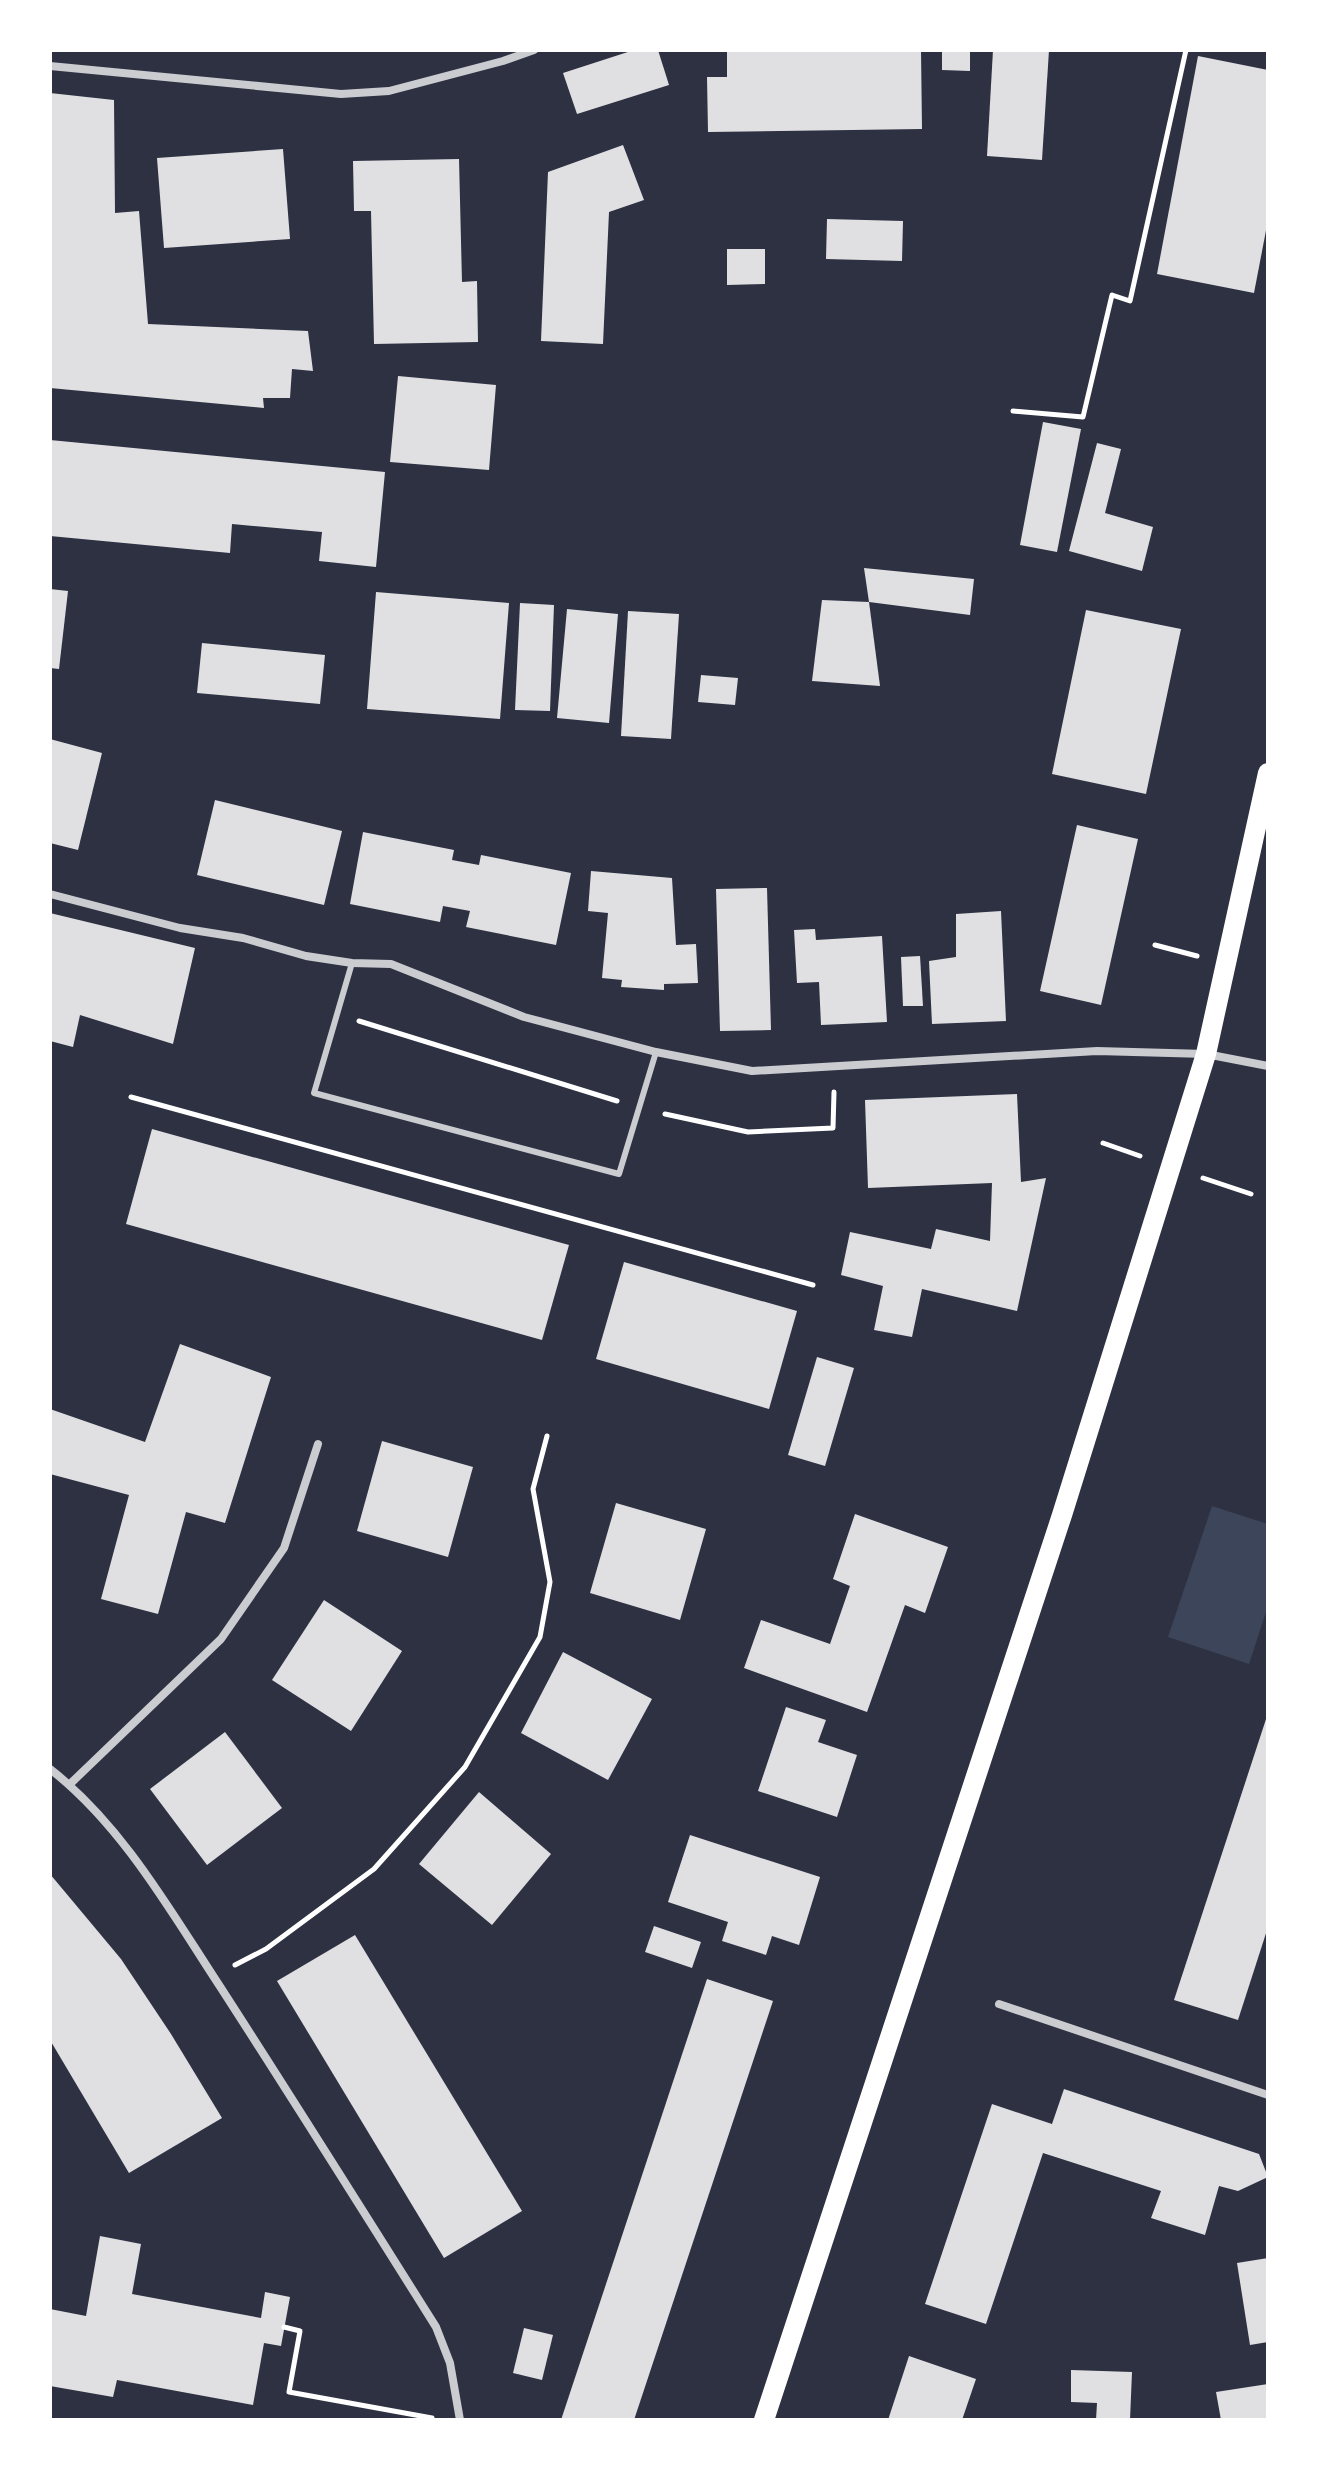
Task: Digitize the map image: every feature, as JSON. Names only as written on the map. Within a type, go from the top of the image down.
[{"type":"main road","points":[[764,2420],[1053,1544],[1206,1054],[1268,773]]},
{"type":"street","points":[[50,66],[341,94],[389,91],[534,50]]},
{"type":"street","points":[[50,894],[180,928],[243,938],[306,956],[352,963],[391,964],[524,1017],[656,1052],[752,1071],[1097,1051],[1206,1054],[1268,1066]]},
{"type":"street","points":[[70,1784],[221,1639],[284,1548],[318,1444]]},
{"type":"street","points":[[50,1769],[70,1784],[141,1865],[436,2327],[450,2363],[460,2420]]},
{"type":"street","points":[[999,2004],[1268,2095]]},
{"type":"lane","points":[[352,963],[314,1093],[619,1174],[656,1052]]},
{"type":"path","points":[[1013,411],[1083,417],[1112,295],[1130,301],[1186,50]]},
{"type":"path","points":[[338,1014],[638,1108],[748,1132],[833,1128],[834,1067]]},
{"type":"path","points":[[131,1097],[813,1285]]},
{"type":"path","points":[[1171,1167],[1251,1194]]},
{"type":"path","points":[[213,1976],[266,1949],[374,1869],[465,1767],[540,1637],[550,1582],[533,1489],[547,1436]]},
{"type":"path","points":[[284,2327],[300,2331],[289,2392],[445,2420]]},
{"type":"shaded area","points":[[1212,1506],[1268,1524],[1268,1606],[1249,1664],[1168,1637]]},
{"type":"building","points":[[634,50],[658,50],[669,85],[577,114],[563,73]]},
{"type":"building","points":[[727,50],[921,50],[922,129],[708,132],[707,77],[727,77]]},
{"type":"building","points":[[942,50],[970,50],[970,71],[942,70]]},
{"type":"building","points":[[993,50],[1049,50],[1042,160],[987,156]]},
{"type":"building","points":[[1198,56],[1268,70],[1268,220],[1254,293],[1157,274]]},
{"type":"building","points":[[50,93],[114,100],[115,213],[139,211],[148,324],[308,331],[313,371],[292,369],[290,398],[263,398],[264,408],[50,388]]},
{"type":"building","points":[[623,145],[644,200],[609,212],[603,344],[541,341],[548,172]]},
{"type":"building","points":[[283,149],[290,239],[164,248],[157,158]]},
{"type":"building","points":[[459,159],[462,282],[477,281],[478,342],[374,344],[371,211],[354,211],[353,161]]},
{"type":"building","points":[[827,219],[903,221],[902,261],[826,259]]},
{"type":"building","points":[[727,249],[765,249],[765,284],[727,285]]},
{"type":"building","points":[[398,376],[496,385],[489,470],[390,462]]},
{"type":"building","points":[[1043,422],[1081,429],[1057,552],[1020,545]]},
{"type":"building","points":[[50,440],[385,472],[376,567],[319,561],[322,532],[232,524],[230,553],[50,536]]},
{"type":"building","points":[[1097,443],[1121,449],[1105,513],[1153,527],[1142,571],[1069,551]]},
{"type":"building","points":[[864,568],[974,579],[970,615],[869,602]]},
{"type":"building","points":[[50,589],[68,591],[59,669],[50,668]]},
{"type":"building","points":[[376,592],[509,603],[500,719],[367,709]]},
{"type":"building","points":[[822,600],[869,602],[880,686],[812,681]]},
{"type":"building","points":[[520,603],[554,605],[550,711],[515,710]]},
{"type":"building","points":[[567,609],[618,614],[609,723],[557,718]]},
{"type":"building","points":[[1086,610],[1181,629],[1146,794],[1052,774]]},
{"type":"building","points":[[628,611],[679,614],[671,739],[621,736]]},
{"type":"building","points":[[202,643],[325,655],[320,704],[197,693]]},
{"type":"building","points":[[701,675],[738,678],[735,705],[698,702]]},
{"type":"building","points":[[50,739],[102,753],[78,850],[50,843]]},
{"type":"building","points":[[215,800],[342,831],[324,905],[197,875]]},
{"type":"building","points":[[1077,825],[1138,839],[1101,1005],[1040,991]]},
{"type":"building","points":[[363,832],[454,850],[452,860],[479,865],[481,855],[571,873],[556,945],[466,927],[470,911],[443,906],[440,922],[350,904]]},
{"type":"building","points":[[591,871],[672,878],[676,945],[696,944],[698,983],[664,984],[664,990],[621,987],[622,980],[602,978],[608,913],[588,911]]},
{"type":"building","points":[[767,888],[771,1030],[720,1031],[716,889]]},
{"type":"building","points":[[1001,911],[1006,1021],[932,1024],[929,961],[956,957],[956,914]]},
{"type":"building","points":[[50,913],[195,948],[173,1044],[80,1015],[73,1047],[50,1041]]},
{"type":"building","points":[[815,929],[816,940],[882,936],[887,1022],[821,1025],[819,982],[797,983],[794,930]]},
{"type":"building","points":[[920,956],[923,1006],[903,1006],[901,957]]},
{"type":"building","points":[[1017,1094],[1021,1182],[1046,1178],[1017,1311],[922,1289],[912,1337],[874,1330],[883,1286],[841,1275],[850,1232],[931,1249],[936,1229],[990,1241],[992,1183],[868,1188],[865,1100]]},
{"type":"building","points":[[152,1129],[569,1245],[542,1340],[126,1224]]},
{"type":"building","points":[[624,1262],[797,1311],[769,1409],[596,1359]]},
{"type":"building","points":[[180,1344],[271,1377],[225,1523],[186,1512],[158,1614],[101,1599],[129,1495],[50,1474],[50,1409],[145,1442]]},
{"type":"building","points":[[817,1357],[854,1368],[825,1466],[788,1455]]},
{"type":"building","points":[[382,1441],[473,1467],[448,1557],[357,1531]]},
{"type":"building","points":[[616,1503],[706,1529],[680,1620],[590,1593]]},
{"type":"building","points":[[855,1514],[948,1547],[925,1613],[905,1605],[867,1712],[744,1668],[761,1620],[830,1644],[850,1586],[833,1579]]},
{"type":"building","points":[[324,1600],[402,1651],[351,1731],[272,1680]]},
{"type":"building","points":[[563,1652],[652,1699],[608,1780],[521,1733]]},
{"type":"building","points":[[786,1707],[826,1720],[818,1742],[857,1755],[837,1817],[758,1791]]},
{"type":"building","points":[[1268,1713],[1268,1927],[1238,2020],[1174,2000]]},
{"type":"building","points":[[225,1732],[282,1808],[207,1865],[150,1789]]},
{"type":"building","points":[[479,1792],[551,1854],[492,1925],[419,1864]]},
{"type":"building","points":[[690,1835],[820,1877],[799,1945],[772,1936],[766,1955],[722,1941],[728,1922],[668,1902]]},
{"type":"building","points":[[50,1874],[121,1959],[222,2118],[129,2173],[50,2040]]},
{"type":"building","points":[[654,1926],[701,1942],[692,1968],[645,1952]]},
{"type":"building","points":[[355,1935],[522,2211],[444,2258],[277,1981]]},
{"type":"building","points":[[707,1979],[773,2001],[634,2420],[561,2420]]},
{"type":"building","points":[[1064,2089],[1259,2154],[1268,2177],[1238,2191],[1219,2186],[1205,2235],[1151,2218],[1161,2191],[1043,2153],[986,2324],[925,2304],[992,2104],[1052,2124]]},
{"type":"building","points":[[100,2236],[141,2244],[132,2294],[261,2318],[265,2292],[290,2297],[281,2346],[264,2343],[253,2405],[117,2380],[113,2397],[50,2386],[50,2309],[86,2316]]},
{"type":"building","points":[[1268,2258],[1268,2342],[1250,2345],[1237,2263]]},
{"type":"building","points":[[524,2328],[553,2335],[542,2380],[513,2373]]},
{"type":"building","points":[[909,2356],[976,2379],[962,2420],[888,2420]]},
{"type":"building","points":[[1071,2370],[1132,2372],[1130,2420],[1096,2420],[1097,2403],[1071,2402]]},
{"type":"building","points":[[1268,2384],[1268,2420],[1221,2420],[1216,2392]]}]
